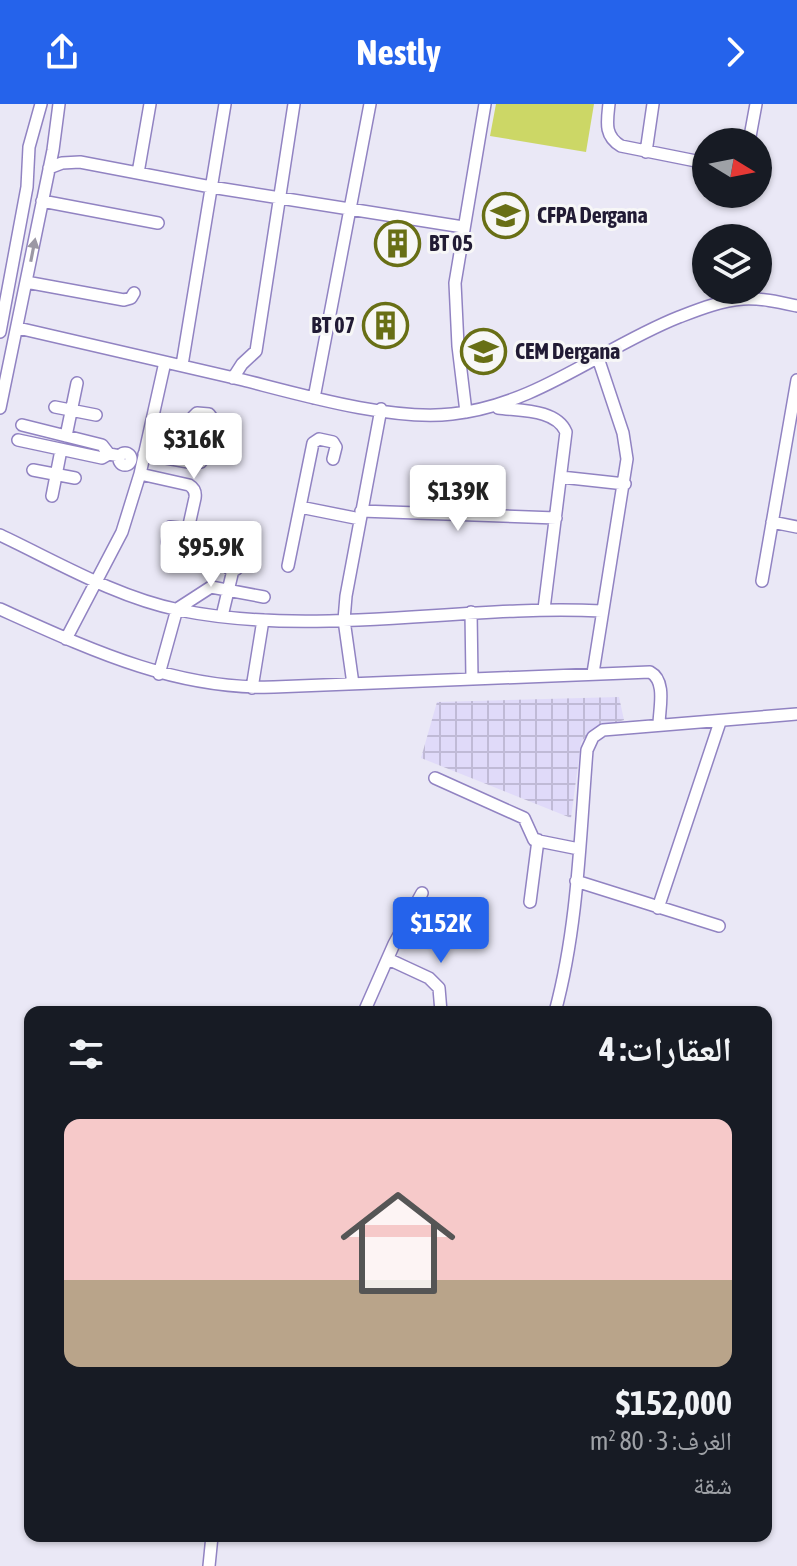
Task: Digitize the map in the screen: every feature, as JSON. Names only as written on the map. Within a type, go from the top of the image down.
[{"type":"street","points":[[0,332],[27,187],[27,161],[41,104]]},
{"type":"street","points":[[0,408],[54,143],[59,104]]},
{"type":"street","points":[[138,173],[150,104]]},
{"type":"street","points":[[182,365],[225,104]]},
{"type":"street","points":[[233,378],[256,351],[294,104]]},
{"type":"street","points":[[314,398],[370,104]]},
{"type":"street","points":[[466,412],[455,298],[456,267],[485,104]]},
{"type":"street","points":[[609,104],[607,129],[621,146],[692,160]]},
{"type":"street","points":[[646,152],[653,104]]},
{"type":"street","points":[[752,128],[756,104]]},
{"type":"street","points":[[31,140],[44,139],[54,143]]},
{"type":"street","points":[[27,161],[38,167],[76,161],[211,187],[463,227]]},
{"type":"street","points":[[42,201],[158,223]]},
{"type":"street","points":[[26,282],[124,300],[134,293]]},
{"type":"street","points":[[18,328],[314,398],[420,415],[495,407],[546,387],[658,326],[721,303],[755,299],[797,306]]},
{"type":"street","points":[[593,673],[627,459],[623,433],[598,358]]},
{"type":"street","points":[[66,639],[122,532],[131,460],[165,362]]},
{"type":"street","points":[[762,581],[797,380]]},
{"type":"street","points":[[66,436],[77,383]]},
{"type":"street","points":[[55,407],[96,415]]},
{"type":"street","points":[[495,407],[552,416],[561,422],[567,437],[544,609]]},
{"type":"street","points":[[353,684],[344,620],[381,409]]},
{"type":"street","points":[[22,425],[102,445],[192,486],[196,495],[188,529]]},
{"type":"street","points":[[18,440],[102,458],[199,463],[204,458],[208,441]]},
{"type":"street","points":[[288,566],[315,441],[333,442],[336,447],[333,459]]},
{"type":"street","points":[[52,496],[61,450]]},
{"type":"street","points":[[33,470],[75,478]]},
{"type":"street","points":[[561,477],[625,484]]},
{"type":"street","points":[[300,507],[360,515],[556,518]]},
{"type":"street","points":[[772,522],[797,527]]},
{"type":"street","points":[[0,535],[133,596],[177,609],[222,616],[263,620],[344,620],[544,609],[602,611]]},
{"type":"street","points":[[222,616],[233,570]]},
{"type":"street","points":[[159,674],[177,609],[207,588],[264,597]]},
{"type":"street","points":[[0,609],[66,639],[159,674],[252,688],[650,672],[660,682],[659,725]]},
{"type":"street","points":[[471,612],[472,679]]},
{"type":"street","points":[[252,688],[263,620]]},
{"type":"street","points":[[557,1006],[565,974],[587,750],[593,737],[603,730],[797,714]]},
{"type":"street","points":[[658,908],[720,722]]},
{"type":"street","points":[[435,778],[524,818],[534,840],[579,849]]},
{"type":"street","points":[[530,902],[538,840]]},
{"type":"street","points":[[576,881],[719,926]]},
{"type":"street","points":[[367,1006],[422,893]]},
{"type":"street","points":[[388,959],[429,978],[439,988],[440,1006]]},
{"type":"street","points":[[209,1566],[211,1542]]},
{"type":"shaded area","points":[[619,697],[624,720],[592,730],[581,742],[571,818],[421,758],[437,702]]},
{"type":"green space","points":[[496,104],[594,104],[586,152],[490,136]]},
{"type":"place","name":"CFPA Dergana","points":[[506,215]]},
{"type":"place","name":"BT 05","points":[[398,243]]},
{"type":"place","name":"BT 07","points":[[386,325]]},
{"type":"place","name":"CEM Dergana","points":[[484,351]]}]
